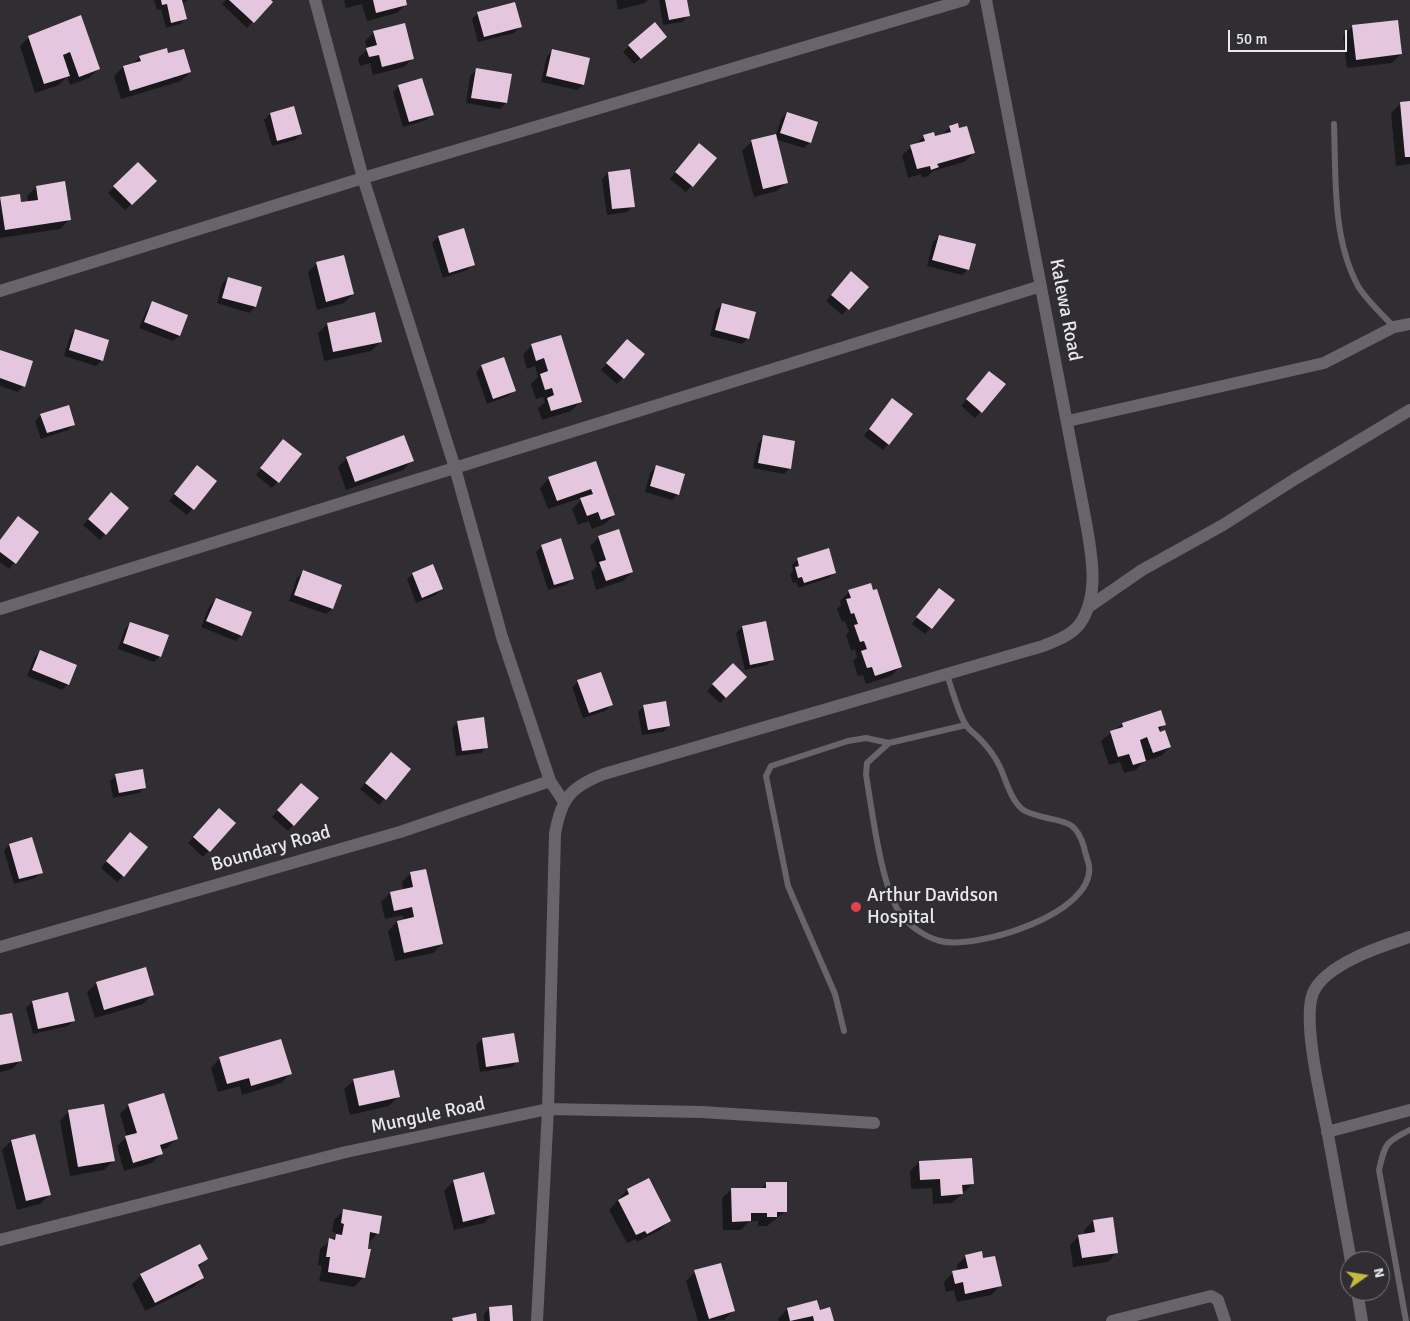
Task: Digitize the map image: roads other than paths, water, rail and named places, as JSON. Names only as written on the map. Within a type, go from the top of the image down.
[{"type":"street","points":[[314,0],[363,178],[455,468],[502,638],[550,781],[564,802]]},
{"type":"street","points":[[0,292],[363,178],[964,0]]},
{"type":"street","name":"Kalewa Road","points":[[948,675],[1063,638],[1078,626],[1090,606],[1092,580],[1090,548],[1068,421],[986,0]]},
{"type":"street","points":[[0,608],[1041,286]]},
{"type":"street","points":[[1068,421],[1324,363],[1394,327],[1410,324]]},
{"type":"street","points":[[1090,606],[1142,570],[1224,525],[1303,474],[1410,410]]},
{"type":"street","points":[[538,1321],[548,1109],[555,834],[564,802],[575,788],[604,774],[948,675]]},
{"type":"street","name":"Boundary Road","points":[[0,946],[400,832],[550,781]]},
{"type":"street","points":[[1349,1251],[1327,1132],[1310,1024],[1313,993],[1332,971],[1367,952],[1410,937]]},
{"type":"street","name":"Mungule Road","points":[[0,1240],[346,1152],[548,1109],[702,1112],[874,1123]]},
{"type":"street","points":[[1327,1132],[1410,1110]]},
{"type":"street","points":[[1112,1321],[1211,1296],[1218,1300],[1225,1321]]},
{"type":"street","points":[[1359,1301],[1362,1321]]},
{"type":"lane","points":[[1334,124],[1337,200],[1345,257],[1359,287],[1394,327]]},
{"type":"lane","points":[[889,743],[866,763],[866,774],[885,874],[892,898],[900,913],[910,925],[940,941],[956,942],[1015,931],[1040,922],[1076,898],[1086,880],[1089,866],[1079,833],[1075,827],[1022,809],[1015,800],[990,751],[966,725],[948,675]]},
{"type":"lane","points":[[844,1032],[835,994],[788,886],[766,776],[771,766],[848,741],[866,738],[889,743],[966,725]]},
{"type":"lane","points":[[1406,1321],[1380,1170],[1384,1150],[1391,1139],[1410,1130]]},
{"type":"place","name":"Arthur Davidson Hospital","points":[[856,907]]}]
